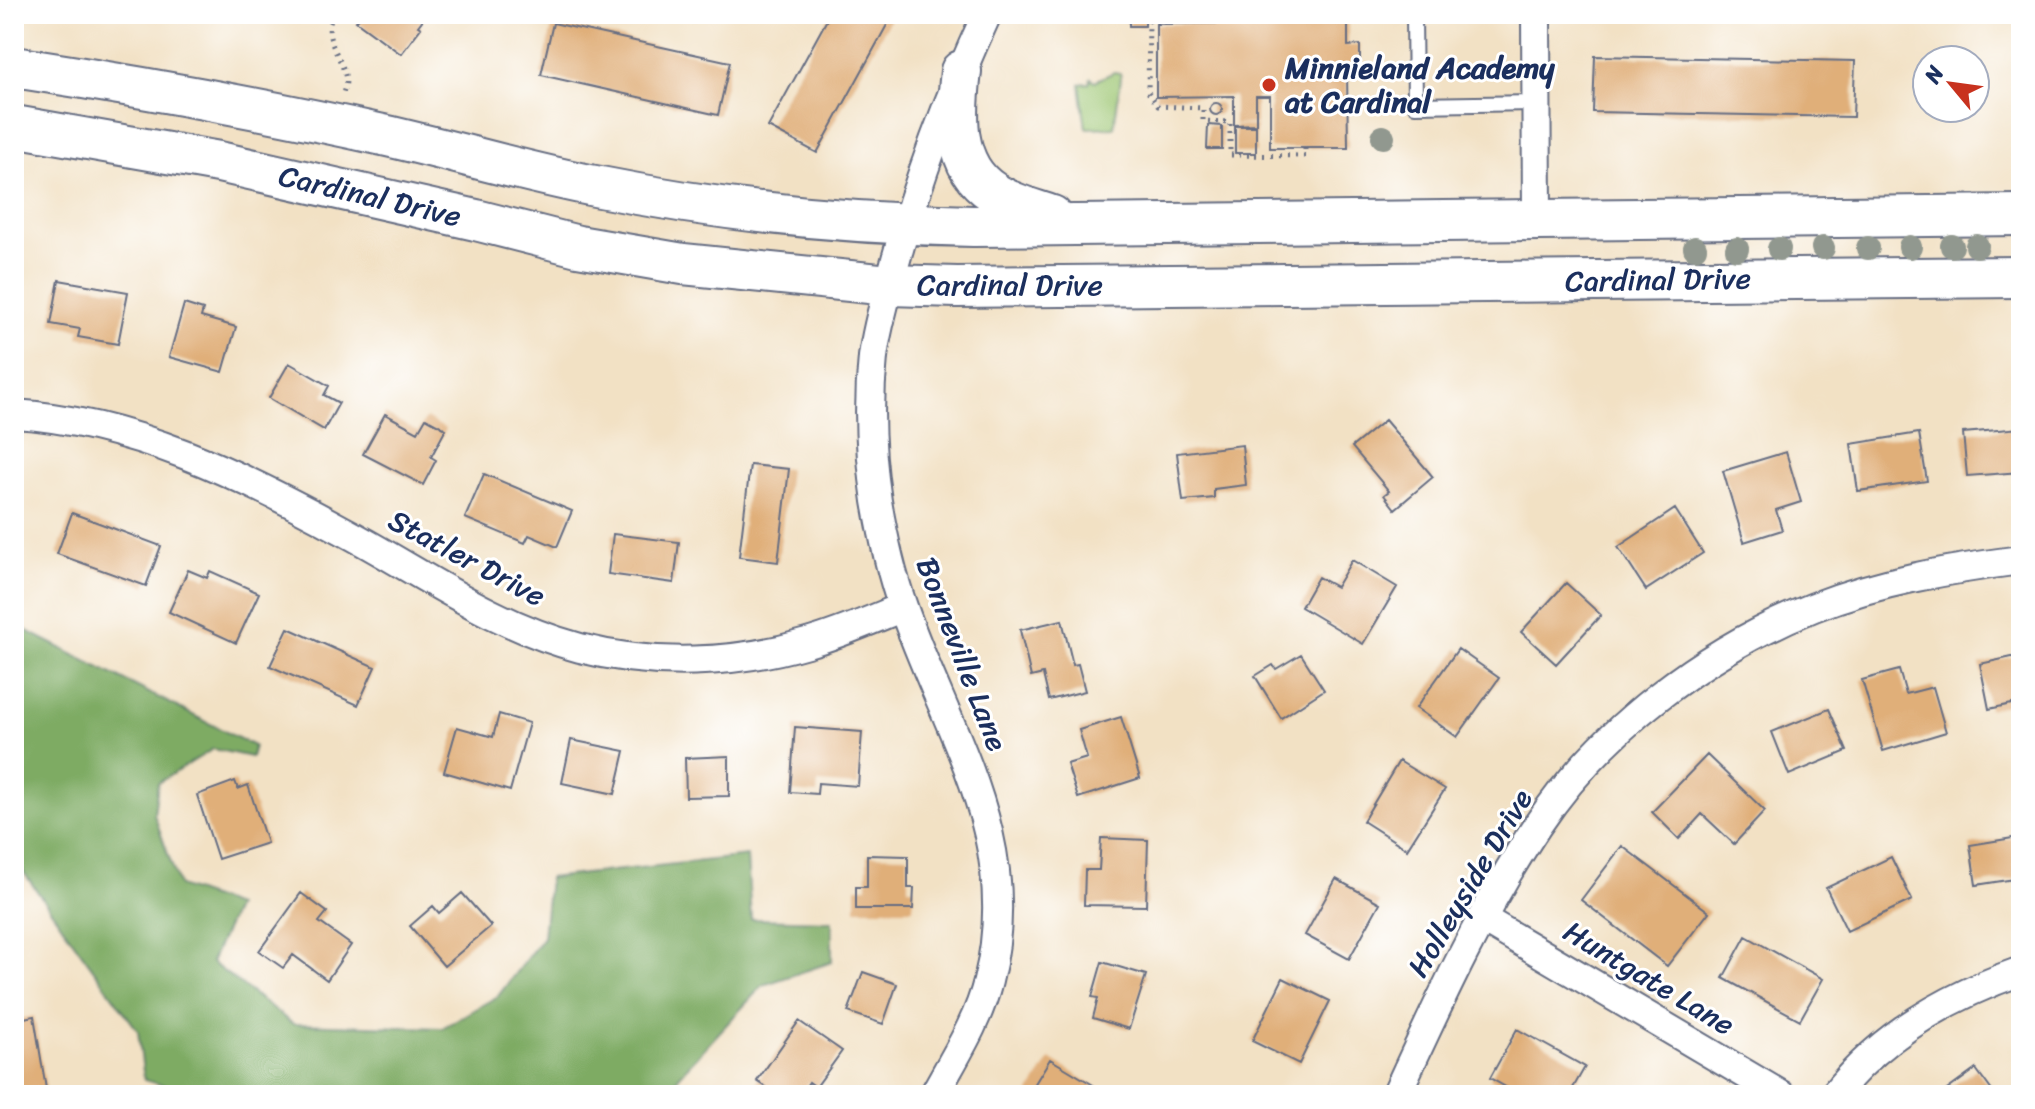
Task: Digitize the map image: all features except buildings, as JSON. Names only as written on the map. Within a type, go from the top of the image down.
[{"type":"main road","name":"Cardinal Drive","points":[[14,67],[203,97],[383,135],[592,186],[669,200],[809,218],[906,225],[2021,215]]},
{"type":"main road","points":[[961,71],[957,102],[959,136],[963,154],[976,177],[1004,198],[1074,224]]},
{"type":"main road","name":"Cardinal Drive","points":[[14,126],[219,162],[578,246],[683,264],[889,285],[989,287],[2021,277]]},
{"type":"street","name":"Bonneville Lane","points":[[934,1095],[972,1027],[988,982],[998,925],[998,876],[975,784],[903,607],[877,500],[873,453],[873,355],[906,225],[942,114],[987,14]]},
{"type":"street","points":[[1536,14],[1537,219]]},
{"type":"street","name":"Statler Drive","points":[[14,414],[86,424],[195,458],[342,530],[464,601],[516,626],[581,648],[637,658],[678,660],[750,656],[807,643],[903,607]]},
{"type":"street","name":"Holleyside Drive","points":[[1396,1095],[1483,919],[1538,825],[1587,763],[1635,717],[1698,668],[1755,634],[1815,607],[1887,584],[1961,568],[2021,560]]},
{"type":"street","name":"Huntgate Lane","points":[[1483,919],[1781,1095]]},
{"type":"street","points":[[1834,1095],[1882,1047],[1934,1009],[1981,985],[2021,971]]},
{"type":"lane","points":[[1414,14],[1415,105],[1536,103]]},
{"type":"path","points":[[334,14],[329,36],[346,81]]},
{"type":"path","points":[[1305,148],[1305,156],[1230,155],[1230,122],[1203,121],[1203,108],[1158,106],[1148,92],[1149,21],[1369,20]]},
{"type":"green space","points":[[1114,72],[1120,73],[1121,78],[1114,127],[1086,128],[1080,84]]},
{"type":"green space","points":[[14,622],[254,746],[251,757],[213,749],[158,783],[154,814],[179,886],[236,906],[211,962],[293,1024],[442,1028],[498,996],[543,937],[549,878],[747,856],[751,919],[832,921],[832,962],[763,985],[679,1076],[667,1095],[201,1095],[144,1080],[138,1031],[14,859]]},
{"type":"place","name":"Minnieland Academy at Cardinal","points":[[1269,85]]}]
